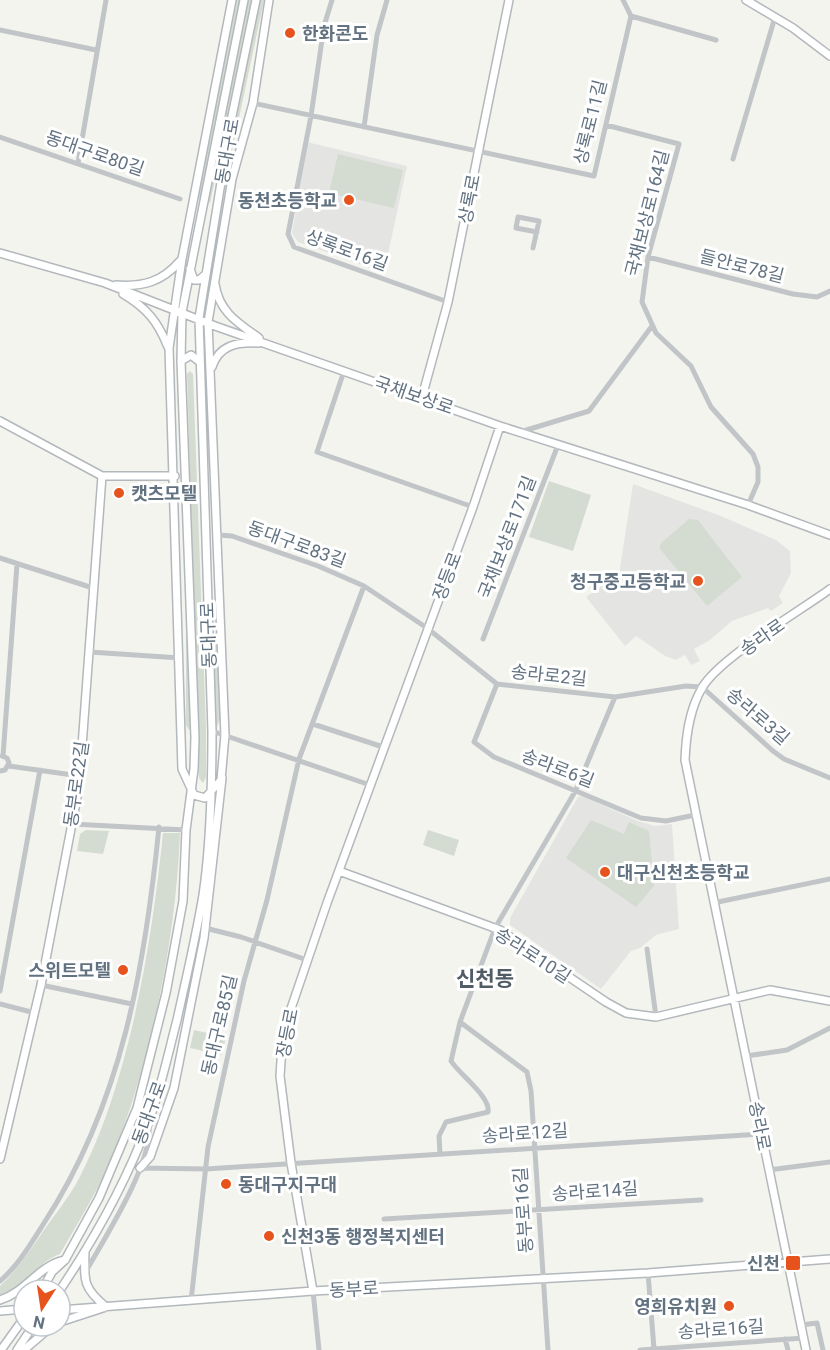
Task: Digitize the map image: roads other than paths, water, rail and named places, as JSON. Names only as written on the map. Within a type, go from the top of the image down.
[{"type":"main road","name":"동대구로","points":[[169,348],[182,259],[232,0]]},
{"type":"main road","name":"동대구로","points":[[49,1278],[65,1260],[114,1168],[137,1108],[166,993],[183,901],[186,830],[195,769],[194,645],[181,362],[182,312],[244,0]]},
{"type":"main road","name":"동대구로","points":[[68,1278],[85,1252],[149,1121],[162,1079],[183,991],[203,894],[211,789],[212,731],[199,318],[231,121],[256,0]]},
{"type":"main road","name":"동대구로","points":[[140,1168],[150,1157],[174,1088],[205,928],[224,768],[225,735],[218,536],[212,369],[208,322],[214,270],[225,224],[232,179],[253,103],[269,0]]},
{"type":"main road","name":"상록로","points":[[422,397],[448,302],[509,0]]},
{"type":"main road","points":[[746,0],[775,17],[830,56]]},
{"type":"main road","name":"국채보상로","points":[[2,252],[105,284],[501,426],[748,505],[830,535]]},
{"type":"main road","points":[[105,284],[144,285],[159,280],[182,259]]},
{"type":"main road","points":[[190,264],[191,276],[194,280],[204,278],[206,274]]},
{"type":"main road","points":[[214,270],[216,289],[226,312],[237,324],[266,343]]},
{"type":"main road","points":[[105,284],[144,306],[159,324],[169,348],[175,476],[182,769],[191,791],[198,798],[205,798],[221,780],[224,768]]},
{"type":"main road","points":[[212,369],[216,356],[222,349],[239,342],[266,343]]},
{"type":"main road","points":[[181,362],[190,356],[200,362]]},
{"type":"main road","points":[[0,422],[102,476],[175,476]]},
{"type":"main road","name":"장등로","points":[[313,1291],[291,1163],[280,1076],[280,1053],[291,1006],[307,960],[501,426]]},
{"type":"main road","name":"동부로22길","points":[[0,1159],[41,986],[80,776],[102,476]]},
{"type":"main road","name":"송라로","points":[[806,1350],[685,760],[687,728],[702,687],[727,662],[830,589]]},
{"type":"main road","name":"송라로10길","points":[[339,871],[495,928],[618,1010],[656,1017],[733,997],[777,990],[830,1001]]},
{"type":"main road","points":[[85,1252],[84,1275],[88,1293],[106,1307]]},
{"type":"main road","name":"동부로","points":[[72,1309],[313,1291],[648,1273],[830,1259]]},
{"type":"main road","points":[[0,1300],[15,1295],[52,1262],[65,1260]]},
{"type":"main road","points":[[72,1318],[106,1307]]},
{"type":"main road","points":[[1,1350],[12,1335]]},
{"type":"main road","points":[[24,1350],[38,1338]]},
{"type":"street","points":[[78,163],[106,0]]},
{"type":"street","name":"상록로16길","points":[[332,0],[324,26],[311,116],[288,234],[294,247],[448,302]]},
{"type":"street","points":[[364,127],[377,35],[387,0]]},
{"type":"street","points":[[623,0],[631,16],[716,40]]},
{"type":"street","name":"상록로11길","points":[[478,151],[594,176],[631,16]]},
{"type":"street","points":[[733,159],[775,17]]},
{"type":"street","points":[[0,30],[96,50]]},
{"type":"street","points":[[253,103],[478,151]]},
{"type":"street","name":"국채보상로164길","points":[[606,125],[679,144],[648,256],[642,302],[652,326],[670,349],[691,366],[711,407],[753,454],[758,467],[758,482],[748,505]]},
{"type":"street","name":"동대구로80길","points":[[0,137],[180,199]]},
{"type":"street","points":[[533,248],[540,221],[518,217],[516,228],[537,232]]},
{"type":"street","name":"들안로78길","points":[[648,256],[793,294],[817,297],[830,291]]},
{"type":"street","points":[[520,432],[589,411],[652,326]]},
{"type":"street","points":[[344,371],[317,452],[473,507]]},
{"type":"street","name":"국채보상로171길","points":[[483,639],[558,445]]},
{"type":"street","name":"동대구로83길","points":[[218,536],[232,536],[318,566],[364,586],[427,628]]},
{"type":"street","points":[[0,558],[93,588]]},
{"type":"street","points":[[9,766],[7,759],[1,756],[17,564]]},
{"type":"street","name":"동대구로83길","points":[[313,723],[364,586]]},
{"type":"street","name":"송라로2길","points":[[427,628],[497,684],[615,697],[686,686],[702,687]]},
{"type":"street","points":[[90,652],[180,658]]},
{"type":"street","name":"송라로6길","points":[[497,684],[474,742],[510,766],[653,821],[666,821],[695,815]]},
{"type":"street","name":"송라로3길","points":[[702,687],[773,751],[830,778]]},
{"type":"street","points":[[440,1154],[439,1136],[446,1122],[488,1112],[487,1099],[460,1076],[451,1061],[460,1022],[495,928],[576,790],[615,697]]},
{"type":"street","points":[[313,723],[383,747]]},
{"type":"street","name":"동대구로85길","points":[[191,1301],[206,1169],[223,1072],[267,900],[299,759],[313,723]]},
{"type":"street","points":[[212,731],[370,785]]},
{"type":"street","points":[[0,771],[9,766],[80,776]]},
{"type":"street","points":[[0,991],[40,770]]},
{"type":"street","points":[[72,824],[186,830]]},
{"type":"street","points":[[0,1281],[30,1245],[49,1216],[90,1142],[114,1072],[132,1004],[146,934],[159,827]]},
{"type":"street","points":[[713,903],[830,879]]},
{"type":"street","points":[[205,928],[307,960]]},
{"type":"street","points":[[647,949],[656,1017]]},
{"type":"street","points":[[41,986],[132,1004]]},
{"type":"street","points":[[0,1004],[35,1013]]},
{"type":"street","name":"동부로16길","points":[[460,1022],[527,1072],[531,1091],[548,1350]]},
{"type":"street","points":[[746,1056],[787,1050],[830,1028]]},
{"type":"street","points":[[84,1275],[140,1168],[150,1134],[149,1121]]},
{"type":"street","name":"송라로12길","points":[[140,1168],[206,1169],[761,1134]]},
{"type":"street","points":[[769,1170],[830,1162]]},
{"type":"street","name":"송라로14길","points":[[384,1219],[700,1200]]},
{"type":"street","points":[[648,1273],[654,1349]]},
{"type":"street","points":[[313,1291],[319,1350]]},
{"type":"street","points":[[801,1325],[817,1323],[823,1350]]},
{"type":"street","name":"송라로16길","points":[[640,1350],[804,1338]]},
{"type":"street","points":[[785,1340],[788,1350]]},
{"type":"place","name":"한화콘도","points":[[290,33]]},
{"type":"place","name":"동천초등학교","points":[[349,200]]},
{"type":"place","name":"캣츠모텔","points":[[119,493]]},
{"type":"place","name":"청구중고등학교","points":[[698,581]]},
{"type":"place","name":"대구신천초등학교","points":[[605,872]]},
{"type":"place","name":"스위트모텔","points":[[123,970]]},
{"type":"place","name":"동대구지구대","points":[[226,1184]]},
{"type":"place","name":"신천3동 행정복지센터","points":[[269,1236]]},
{"type":"place","name":"신천","points":[[793,1263]]},
{"type":"place","name":"영희유치원","points":[[729,1306]]},
{"type":"district","name":"신천동","points":[[485,979]]}]
